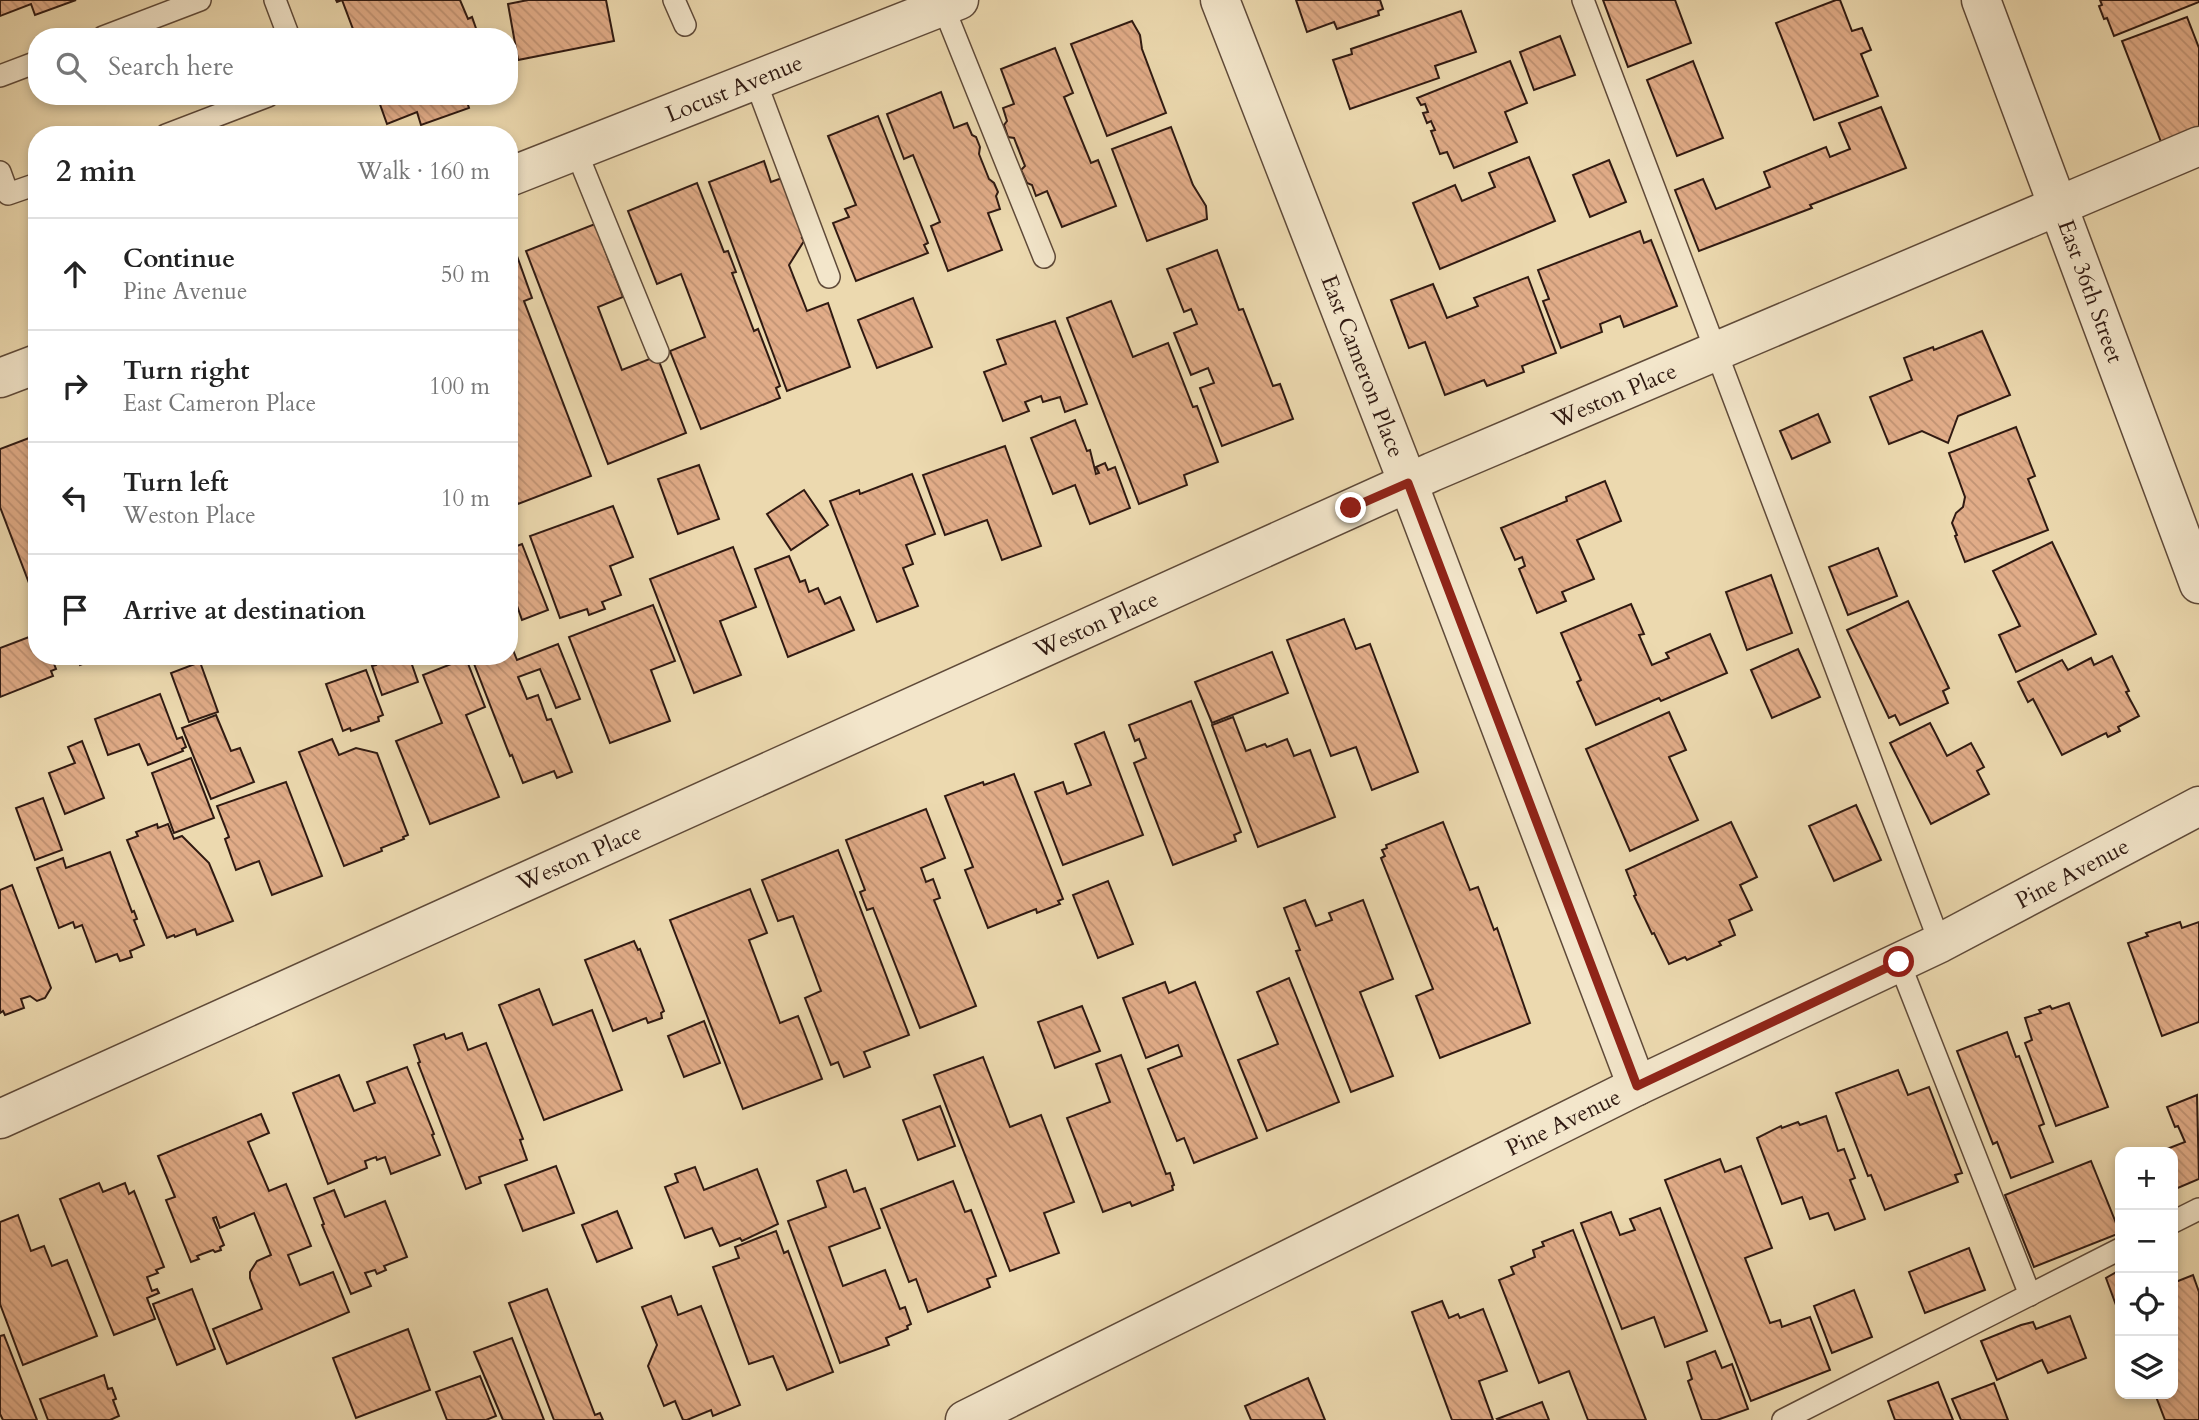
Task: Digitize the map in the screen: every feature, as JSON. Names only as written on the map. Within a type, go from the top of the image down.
[{"type":"street","name":"East Cameron Place","points":[[1220,0],[1408,483],[1637,1086]]},
{"type":"street","name":"East 36th Street","points":[[1981,0],[2199,584]]},
{"type":"street","name":"Locust Avenue","points":[[518,174],[951,3]]},
{"type":"street","name":"Weston Place","points":[[0,1119],[1408,483],[2199,146]]},
{"type":"street","points":[[0,379],[28,368]]},
{"type":"street","name":"Pine Avenue","points":[[980,1417],[1637,1086],[1940,943],[2199,806]]},
{"type":"lane","points":[[127,28],[200,0]]},
{"type":"lane","points":[[275,0],[286,28]]},
{"type":"lane","points":[[674,0],[685,25]]},
{"type":"lane","points":[[1583,0],[1940,943]]},
{"type":"lane","points":[[951,3],[1044,257]]},
{"type":"lane","points":[[0,76],[28,65]]},
{"type":"lane","points":[[755,80],[829,277]]},
{"type":"lane","points":[[190,126],[244,105]]},
{"type":"lane","points":[[576,151],[658,352]]},
{"type":"lane","points":[[0,172],[8,194],[28,187]]},
{"type":"lane","points":[[1899,962],[2029,1295]]},
{"type":"lane","points":[[2178,1220],[2199,1209]]},
{"type":"lane","points":[[1783,1420],[2115,1252]]},
{"type":"building","points":[[0,0],[76,0],[35,15],[31,4],[0,16]]},
{"type":"building","points":[[342,0],[460,0],[468,19],[472,17],[476,28],[353,28]]},
{"type":"building","points":[[528,0],[606,0],[614,41],[518,60],[518,28],[512,28],[508,4]]},
{"type":"building","points":[[1296,0],[1380,0],[1383,9],[1378,11],[1379,15],[1337,29],[1334,22],[1307,32]]},
{"type":"building","points":[[1603,0],[1675,0],[1691,43],[1628,67]]},
{"type":"building","points":[[1840,0],[1852,31],[1862,28],[1871,50],[1861,54],[1878,96],[1814,120],[1776,23]]},
{"type":"building","points":[[2100,0],[2199,2],[2114,36],[2107,18],[2104,19],[2099,6],[2102,5]]},
{"type":"building","points":[[1461,11],[1476,52],[1435,66],[1439,78],[1350,109],[1333,60],[1352,54],[1351,49]]},
{"type":"building","points":[[2187,17],[2199,48],[2199,134],[2163,147],[2122,41]]},
{"type":"building","points":[[1132,21],[1140,35],[1142,49],[1166,113],[1107,136],[1071,44]]},
{"type":"building","points":[[1560,36],[1575,75],[1534,90],[1520,52]]},
{"type":"building","points":[[1055,48],[1073,93],[1064,97],[1091,163],[1098,160],[1116,206],[1062,227],[1047,191],[1036,196],[1032,185],[1027,183],[1021,170],[1025,166],[1014,138],[1008,137],[1003,108],[1014,104],[1001,69]]},
{"type":"building","points":[[1510,61],[1527,103],[1505,112],[1517,142],[1454,168],[1447,152],[1440,154],[1431,131],[1435,130],[1431,121],[1427,123],[1423,113],[1428,112],[1425,104],[1421,105],[1417,98]]},
{"type":"building","points":[[1693,61],[1723,138],[1677,156],[1647,80]]},
{"type":"building","points":[[941,92],[954,128],[967,123],[972,135],[976,137],[980,147],[979,154],[989,179],[998,192],[996,196],[1000,209],[988,213],[1002,250],[948,271],[931,226],[940,222],[913,155],[904,159],[887,114]]},
{"type":"building","points":[[380,105],[468,105],[469,108],[421,125],[417,112],[387,124]]},
{"type":"building","points":[[1881,107],[1906,168],[1810,205],[1812,208],[1699,251],[1675,190],[1703,179],[1716,209],[1770,187],[1764,172],[1826,147],[1830,157],[1850,149],[1839,123]]},
{"type":"building","points":[[878,116],[928,243],[924,245],[928,253],[856,281],[833,223],[849,217],[845,209],[856,205],[828,136]]},
{"type":"building","points":[[1171,127],[1193,185],[1206,206],[1207,219],[1147,241],[1112,149]]},
{"type":"building","points":[[1529,157],[1555,221],[1440,269],[1413,203],[1455,185],[1462,201],[1495,187],[1489,173]]},
{"type":"building","points":[[1609,160],[1626,202],[1590,217],[1573,175]]},
{"type":"building","points":[[764,161],[771,182],[782,178],[805,237],[802,238],[804,241],[789,265],[807,311],[828,303],[850,367],[787,391],[709,182]]},
{"type":"building","points":[[697,183],[724,252],[728,251],[736,272],[732,273],[754,331],[758,329],[780,386],[776,388],[780,398],[701,429],[670,351],[705,337],[681,274],[657,284],[628,211]]},
{"type":"building","points":[[595,224],[623,297],[598,307],[622,370],[657,356],[686,433],[608,464],[526,251]]},
{"type":"building","points":[[1640,231],[1644,243],[1651,240],[1677,306],[1624,327],[1620,316],[1600,324],[1602,332],[1561,348],[1543,301],[1549,299],[1538,270]]},
{"type":"building","points":[[1217,250],[1239,310],[1243,309],[1273,386],[1280,384],[1293,419],[1222,446],[1200,388],[1214,383],[1208,368],[1191,375],[1174,333],[1197,324],[1191,309],[1184,312],[1167,269]]},
{"type":"building","points":[[518,259],[532,298],[524,301],[591,476],[518,504]]},
{"type":"building","points":[[1528,277],[1556,353],[1522,366],[1524,372],[1487,386],[1484,380],[1445,395],[1425,342],[1409,348],[1391,300],[1433,284],[1447,318],[1478,306],[1474,298]]},
{"type":"building","points":[[913,298],[932,347],[877,368],[858,320]]},
{"type":"building","points":[[1111,301],[1133,357],[1168,343],[1193,407],[1197,406],[1218,462],[1184,475],[1187,485],[1139,504],[1067,318]]},
{"type":"building","points":[[1055,321],[1087,404],[1065,412],[1060,397],[1043,402],[1041,396],[1025,402],[1029,411],[1003,421],[984,372],[1006,364],[997,340]]},
{"type":"building","points":[[1982,331],[2010,395],[1958,416],[1948,443],[1922,431],[1889,444],[1870,397],[1912,380],[1904,358],[1933,347],[1934,350]]},
{"type":"building","points":[[1818,414],[1830,442],[1792,459],[1780,431]]},
{"type":"building","points":[[1075,420],[1087,451],[1090,450],[1096,474],[1099,473],[1096,467],[1105,463],[1108,470],[1115,467],[1130,508],[1090,524],[1075,485],[1053,494],[1031,438]]},
{"type":"building","points":[[2016,427],[2035,476],[2028,479],[2048,530],[1965,562],[1952,523],[1956,513],[1963,507],[1965,497],[1949,453]]},
{"type":"building","points":[[28,438],[28,580],[0,507],[0,449]]},
{"type":"building","points":[[1005,446],[1041,546],[1002,560],[987,520],[945,535],[923,475]]},
{"type":"building","points":[[699,465],[719,519],[678,534],[658,479]]},
{"type":"building","points":[[912,474],[935,534],[906,545],[913,564],[903,568],[918,606],[877,622],[830,501],[859,490],[860,494]]},
{"type":"building","points":[[1605,481],[1621,521],[1577,540],[1594,579],[1562,592],[1566,601],[1537,613],[1519,569],[1525,566],[1522,557],[1515,560],[1501,528],[1567,501],[1566,497]]},
{"type":"building","points":[[804,490],[828,525],[791,550],[767,514]]},
{"type":"building","points":[[613,506],[633,557],[610,566],[621,595],[602,602],[605,609],[589,615],[587,609],[560,618],[530,536]]},
{"type":"building","points":[[2052,542],[2096,634],[2016,672],[1999,635],[2020,626],[1993,571]]},
{"type":"building","points":[[522,544],[548,610],[522,620],[518,608],[518,546]]},
{"type":"building","points":[[733,547],[756,607],[720,621],[741,675],[694,693],[650,579]]},
{"type":"building","points":[[1878,548],[1897,596],[1848,615],[1829,567]]},
{"type":"building","points":[[789,556],[800,582],[805,580],[809,592],[818,588],[825,604],[840,597],[854,630],[788,657],[755,569]]},
{"type":"building","points":[[1771,575],[1792,633],[1747,650],[1726,592]]},
{"type":"building","points":[[1908,601],[1949,688],[1943,691],[1948,703],[1900,725],[1895,715],[1889,718],[1847,630]]},
{"type":"building","points":[[1631,604],[1644,634],[1639,635],[1652,665],[1669,658],[1666,653],[1710,634],[1727,673],[1596,725],[1577,682],[1581,680],[1561,633]]},
{"type":"building","points":[[653,605],[675,661],[651,670],[670,721],[610,743],[569,637]]},
{"type":"building","points":[[1344,619],[1356,649],[1370,644],[1418,772],[1372,790],[1356,747],[1331,756],[1287,640]]},
{"type":"building","points":[[28,637],[28,665],[54,665],[56,669],[51,671],[53,676],[0,697],[0,648]]},
{"type":"building","points":[[558,644],[580,699],[556,708],[540,669],[518,677],[527,699],[538,695],[547,720],[551,719],[572,772],[557,778],[554,771],[523,783],[512,755],[510,756],[475,665],[518,665],[518,660]]},
{"type":"building","points":[[1798,649],[1820,697],[1772,718],[1751,670]]},
{"type":"building","points":[[1272,652],[1288,693],[1212,723],[1195,682]]},
{"type":"building","points":[[2112,656],[2139,716],[2118,727],[2120,731],[2108,737],[2106,733],[2062,755],[2033,699],[2028,702],[2018,682],[2062,660],[2068,670],[2091,658],[2094,665]]},
{"type":"building","points":[[192,665],[201,665],[218,712],[189,722],[171,673]]},
{"type":"building","points":[[412,665],[418,682],[382,695],[372,666]]},
{"type":"building","points":[[449,665],[469,665],[485,707],[466,715],[499,797],[430,824],[396,741],[442,723],[423,675]]},
{"type":"building","points":[[366,670],[383,715],[378,717],[379,721],[351,731],[350,728],[343,731],[326,684]]},
{"type":"building","points":[[160,694],[177,739],[182,737],[186,747],[183,751],[148,765],[139,744],[108,755],[95,719]]},
{"type":"building","points":[[1191,701],[1241,832],[1234,835],[1236,841],[1173,865],[1134,763],[1146,758],[1139,739],[1135,741],[1129,725]]},
{"type":"building","points":[[1669,712],[1686,750],[1669,757],[1698,820],[1630,851],[1586,749]]},
{"type":"building","points":[[216,715],[231,751],[240,748],[254,782],[211,799],[182,728]]},
{"type":"building","points":[[1233,717],[1246,751],[1287,739],[1294,756],[1310,750],[1335,817],[1258,847],[1212,725]]},
{"type":"building","points":[[1930,723],[1947,756],[1971,743],[1984,767],[1977,771],[1989,794],[1931,824],[1890,743]]},
{"type":"building","points":[[1104,732],[1143,835],[1063,865],[1035,792],[1063,782],[1067,794],[1091,785],[1075,744]]},
{"type":"building","points":[[332,739],[339,755],[356,748],[377,753],[408,835],[381,848],[382,851],[344,866],[299,752]]},
{"type":"building","points":[[82,741],[104,798],[65,814],[49,773],[75,763],[68,747]]},
{"type":"building","points":[[191,758],[214,818],[174,833],[152,773]]},
{"type":"building","points":[[1014,774],[1063,899],[1058,901],[1060,904],[1037,913],[1036,909],[988,928],[965,870],[973,867],[945,796]]},
{"type":"building","points":[[286,782],[322,876],[272,895],[259,861],[236,870],[225,839],[229,837],[217,806]]},
{"type":"building","points":[[43,798],[62,850],[35,860],[16,808]]},
{"type":"building","points":[[1856,805],[1881,860],[1834,881],[1809,826]]},
{"type":"building","points":[[926,809],[945,858],[921,868],[926,882],[933,879],[940,898],[934,900],[976,1006],[920,1028],[873,908],[867,910],[860,892],[865,890],[846,840]]},
{"type":"building","points":[[1443,822],[1470,890],[1478,887],[1494,930],[1497,928],[1530,1023],[1440,1058],[1416,996],[1433,989],[1381,858],[1385,856],[1382,850],[1387,848],[1386,845]]},
{"type":"building","points":[[1731,822],[1757,877],[1740,885],[1752,910],[1729,920],[1735,935],[1719,942],[1721,945],[1687,960],[1685,957],[1669,964],[1634,896],[1636,895],[1626,870]]},
{"type":"building","points":[[157,824],[158,828],[168,824],[174,839],[182,836],[209,863],[233,921],[197,935],[195,929],[167,938],[127,840],[138,836],[136,832]]},
{"type":"building","points":[[838,850],[909,1035],[864,1052],[870,1067],[844,1077],[838,1062],[831,1065],[805,998],[821,991],[793,916],[778,921],[762,880]]},
{"type":"building","points":[[110,852],[137,919],[134,920],[144,945],[130,951],[132,957],[120,961],[117,954],[96,962],[82,925],[75,928],[73,922],[59,928],[37,868],[63,858],[66,868]]},
{"type":"building","points":[[1108,881],[1133,944],[1098,958],[1073,895]]},
{"type":"building","points":[[12,885],[51,988],[45,998],[37,1001],[30,996],[21,999],[24,1008],[5,1015],[3,1011],[0,1013],[0,890]]},
{"type":"building","points":[[750,889],[767,933],[749,940],[780,1023],[798,1016],[822,1079],[743,1109],[670,920]]},
{"type":"building","points":[[1305,900],[1316,926],[1332,920],[1329,913],[1363,900],[1393,979],[1360,992],[1393,1076],[1351,1092],[1296,951],[1300,950],[1284,908]]},
{"type":"building","points":[[2180,922],[2182,928],[2199,922],[2199,1022],[2162,1036],[2128,943],[2148,936],[2146,933]]},
{"type":"building","points":[[634,941],[638,950],[640,949],[664,1011],[661,1013],[662,1018],[648,1023],[646,1018],[613,1031],[585,960]]},
{"type":"building","points":[[1289,978],[1339,1102],[1267,1131],[1238,1060],[1278,1044],[1257,992]]},
{"type":"building","points":[[1165,982],[1169,993],[1195,982],[1257,1138],[1194,1163],[1184,1138],[1177,1141],[1148,1069],[1182,1056],[1178,1045],[1146,1058],[1123,998]]},
{"type":"building","points":[[539,989],[553,1025],[592,1010],[622,1090],[544,1120],[499,1005]]},
{"type":"building","points":[[2069,1003],[2108,1107],[2056,1126],[2025,1043],[2032,1040],[2025,1018],[2041,1013],[2039,1010],[2050,1006],[2052,1009]]},
{"type":"building","points":[[1082,1006],[1100,1051],[1055,1068],[1038,1022]]},
{"type":"building","points":[[704,1021],[720,1063],[684,1077],[668,1036]]},
{"type":"building","points":[[2007,1032],[2016,1057],[2019,1056],[2044,1124],[2039,1126],[2053,1162],[2011,1178],[1997,1142],[1993,1144],[1957,1051]]},
{"type":"building","points":[[462,1033],[468,1050],[486,1043],[523,1139],[520,1140],[527,1160],[479,1177],[481,1183],[466,1189],[418,1063],[420,1062],[414,1045],[444,1034],[446,1039]]},
{"type":"building","points":[[1121,1055],[1166,1174],[1170,1173],[1174,1185],[1173,1190],[1132,1206],[1130,1202],[1103,1212],[1067,1118],[1110,1102],[1096,1064]]},
{"type":"building","points":[[983,1057],[1010,1127],[1041,1115],[1074,1202],[1044,1213],[1059,1253],[1010,1271],[934,1075]]},
{"type":"building","points":[[407,1067],[440,1155],[391,1174],[385,1157],[377,1160],[376,1157],[365,1161],[367,1168],[328,1184],[293,1093],[339,1075],[354,1111],[375,1103],[367,1082]]},
{"type":"building","points":[[1898,1070],[1908,1095],[1929,1087],[1962,1173],[1955,1175],[1958,1182],[1885,1210],[1871,1175],[1868,1176],[1836,1093]]},
{"type":"building","points":[[2197,1095],[2199,1179],[2178,1188],[2178,1147],[2172,1147],[2185,1142],[2167,1107]]},
{"type":"building","points":[[940,1106],[955,1146],[918,1160],[903,1120]]},
{"type":"building","points":[[261,1114],[269,1133],[248,1142],[269,1191],[286,1184],[311,1246],[288,1255],[300,1285],[333,1272],[349,1312],[227,1364],[213,1329],[262,1309],[250,1272],[257,1261],[271,1255],[254,1213],[220,1228],[216,1217],[213,1218],[224,1245],[220,1247],[221,1250],[197,1256],[199,1259],[191,1262],[166,1200],[175,1197],[158,1156]]},
{"type":"building","points":[[1826,1116],[1838,1151],[1844,1149],[1855,1178],[1850,1180],[1865,1219],[1835,1230],[1828,1213],[1810,1219],[1802,1197],[1782,1204],[1757,1138],[1781,1126],[1782,1128],[1798,1122],[1800,1125]]},
{"type":"building","points":[[1720,1159],[1725,1172],[1741,1166],[1772,1248],[1745,1258],[1770,1323],[1780,1320],[1782,1327],[1810,1317],[1830,1370],[1751,1401],[1665,1180]]},
{"type":"building","points":[[2091,1161],[2115,1221],[2115,1235],[2034,1267],[2005,1195]]},
{"type":"building","points":[[556,1166],[574,1213],[523,1231],[505,1185]]},
{"type":"building","points":[[695,1167],[704,1190],[757,1169],[778,1224],[742,1241],[740,1238],[720,1246],[712,1228],[685,1238],[665,1187],[678,1182],[675,1174]]},
{"type":"building","points":[[846,1170],[854,1192],[865,1188],[880,1228],[829,1247],[843,1286],[885,1270],[900,1309],[905,1307],[911,1324],[907,1326],[908,1329],[886,1338],[889,1345],[840,1363],[788,1221],[826,1207],[817,1181]]},
{"type":"building","points":[[953,1181],[965,1212],[971,1210],[996,1276],[987,1279],[990,1287],[928,1312],[916,1279],[909,1282],[881,1209]]},
{"type":"building","points":[[99,1183],[103,1192],[125,1183],[129,1194],[134,1191],[164,1267],[156,1270],[158,1273],[147,1277],[152,1291],[157,1289],[159,1293],[147,1298],[155,1319],[114,1335],[60,1199]]},
{"type":"building","points":[[334,1190],[345,1217],[385,1201],[407,1257],[384,1266],[386,1270],[377,1274],[375,1270],[365,1273],[371,1286],[351,1294],[322,1225],[324,1224],[314,1198]]},
{"type":"building","points":[[1660,1208],[1707,1331],[1665,1347],[1654,1317],[1622,1329],[1581,1223],[1611,1212],[1620,1235],[1635,1230],[1630,1219]]},
{"type":"building","points":[[617,1211],[632,1248],[597,1262],[582,1225]]},
{"type":"building","points":[[18,1215],[31,1251],[44,1246],[52,1266],[67,1260],[97,1336],[23,1365],[0,1304],[0,1222]]},
{"type":"building","points":[[1573,1230],[1646,1420],[1588,1420],[1569,1371],[1539,1383],[1499,1280],[1514,1274],[1511,1267],[1535,1257],[1533,1250],[1544,1246],[1542,1242]]},
{"type":"building","points":[[776,1231],[784,1253],[788,1251],[833,1372],[787,1390],[773,1356],[749,1364],[713,1267],[739,1258],[735,1247]]},
{"type":"building","points":[[1969,1248],[1985,1290],[1925,1313],[1909,1272]]},
{"type":"building","points":[[2115,1273],[2115,1302],[2106,1278]]},
{"type":"building","points":[[2193,1275],[2199,1292],[2199,1420],[2165,1420],[2157,1399],[2178,1399],[2178,1281]]},
{"type":"building","points":[[192,1289],[215,1349],[177,1365],[153,1304]]},
{"type":"building","points":[[547,1289],[595,1415],[600,1413],[603,1420],[554,1420],[509,1303]]},
{"type":"building","points":[[1854,1290],[1872,1337],[1832,1353],[1814,1306]]},
{"type":"building","points":[[671,1296],[678,1315],[701,1306],[740,1405],[713,1416],[711,1410],[687,1420],[683,1420],[675,1401],[664,1406],[648,1366],[657,1345],[642,1307]]},
{"type":"building","points":[[1442,1301],[1449,1318],[1458,1314],[1460,1318],[1483,1309],[1507,1371],[1479,1381],[1493,1420],[1452,1420],[1412,1312]]},
{"type":"building","points":[[2070,1316],[2086,1358],[2048,1373],[2042,1360],[1997,1380],[1981,1341],[2021,1325],[2033,1322],[2036,1329]]},
{"type":"building","points":[[408,1329],[430,1390],[356,1418],[333,1358]]},
{"type":"building","points":[[4,1335],[37,1420],[3,1420],[0,1414],[0,1336]]},
{"type":"building","points":[[512,1338],[544,1420],[503,1420],[474,1352]]},
{"type":"building","points":[[1715,1351],[1722,1368],[1732,1364],[1748,1409],[1717,1420],[1702,1420],[1688,1381],[1692,1379],[1687,1362]]},
{"type":"building","points":[[104,1375],[108,1389],[112,1388],[119,1416],[110,1420],[48,1420],[40,1399]]},
{"type":"building","points":[[480,1376],[496,1416],[486,1420],[447,1420],[436,1392]]},
{"type":"building","points":[[1308,1378],[1325,1420],[1251,1420],[1245,1406]]},
{"type":"building","points":[[1938,1382],[1953,1420],[1895,1420],[1888,1401]]},
{"type":"building","points":[[1994,1383],[2008,1420],[1961,1420],[1952,1399]]},
{"type":"building","points":[[1542,1402],[1549,1420],[1497,1419]]},
{"type":"route","points":[[1351,508],[1408,483],[1637,1086],[1899,962]]}]
